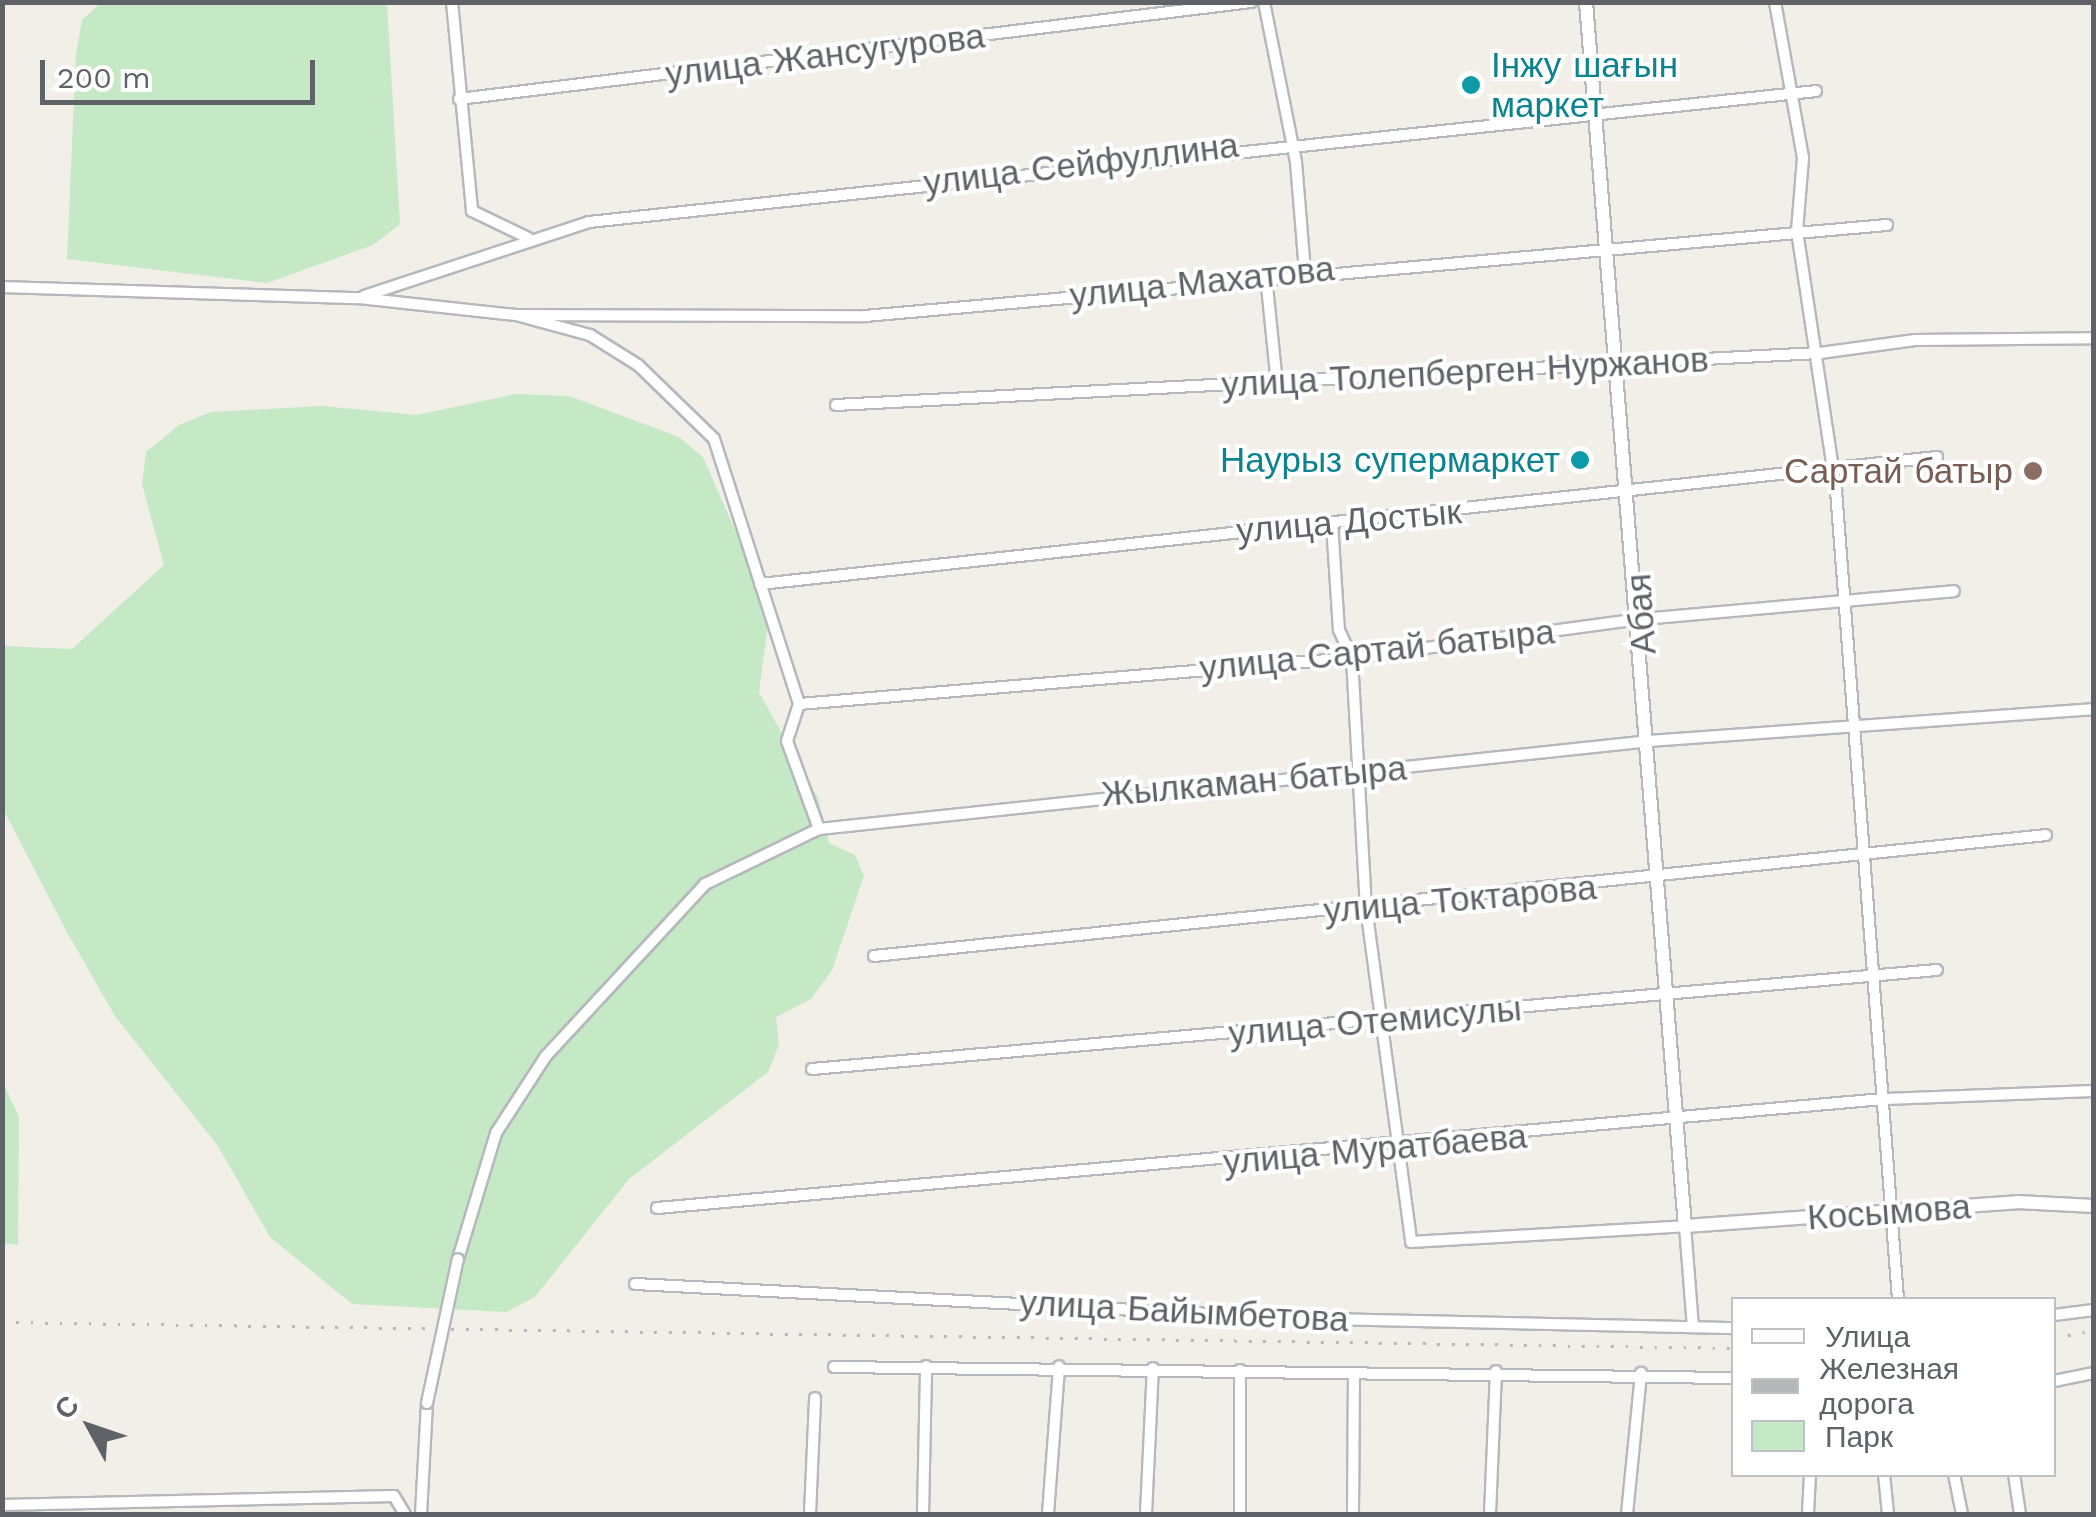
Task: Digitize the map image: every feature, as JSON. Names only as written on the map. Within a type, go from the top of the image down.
[{"type":"street","points":[[452,2],[472,210],[529,239]]},
{"type":"street","name":"улица Жансугурова","points":[[459,99],[1251,2]]},
{"type":"street","points":[[1264,2],[1305,272]]},
{"type":"street","name":"Абая","points":[[1586,2],[1642,618],[1685,1226]]},
{"type":"street","points":[[1775,2],[1803,158],[1797,232],[1820,353],[1834,474],[1898,1297]]},
{"type":"street","name":"улица Сейфуллина","points":[[359,298],[589,222],[1286,140],[1816,91]]},
{"type":"street","name":"улица Махатова","points":[[516,315],[864,316],[1305,272],[1887,224]]},
{"type":"street","points":[[1266,276],[1277,384]]},
{"type":"street","points":[[2,287],[359,298],[516,315],[590,336],[676,396],[714,439],[799,704],[787,741],[819,829]]},
{"type":"street","name":"улица Толепберген Нуржанов","points":[[836,404],[1820,353],[1914,340],[2094,338]]},
{"type":"street","name":"улица Достык","points":[[760,584],[1834,474],[1937,457]]},
{"type":"street","points":[[1332,523],[1339,630],[1352,658],[1366,908],[1411,1242],[1685,1226],[1692,1327]]},
{"type":"street","name":"улица Сартай батыра","points":[[799,704],[1352,658],[1642,618],[1954,591]]},
{"type":"street","name":"Жылкаман батыра","points":[[421,1514],[427,1403],[458,1259],[496,1133],[546,1056],[705,884],[819,829],[857,818],[1650,740],[2094,709]]},
{"type":"street","name":"улица Токтарова","points":[[874,956],[1660,882],[2046,835]]},
{"type":"street","name":"улица Отемисулы","points":[[812,1069],[1668,997],[1937,970]]},
{"type":"street","name":"улица Муратбаева","points":[[657,1208],[1399,1148],[1884,1099],[2094,1092]]},
{"type":"street","name":"Косымова","points":[[1685,1226],[2094,1206]]},
{"type":"street","name":"улица Байымбетова","points":[[635,1284],[1288,1318],[1731,1328]]},
{"type":"street","points":[[2056,1315],[2094,1310]]},
{"type":"street","points":[[923,1514],[926,1366]]},
{"type":"street","points":[[1048,1514],[1058,1366]]},
{"type":"street","points":[[834,1367],[1496,1371],[1731,1378]]},
{"type":"street","points":[[1146,1514],[1153,1368]]},
{"type":"street","points":[[1240,1370],[1240,1514]]},
{"type":"street","points":[[1490,1514],[1496,1371]]},
{"type":"street","points":[[1353,1514],[1354,1372]]},
{"type":"street","points":[[1627,1514],[1641,1373]]},
{"type":"street","points":[[2056,1381],[2094,1373]]},
{"type":"street","points":[[810,1514],[815,1398]]},
{"type":"street","points":[[1808,1514],[1810,1477]]},
{"type":"street","points":[[1884,1477],[1888,1514]]},
{"type":"street","points":[[1955,1477],[1962,1514]]},
{"type":"street","points":[[2014,1477],[2020,1514]]},
{"type":"street","points":[[2,1505],[394,1496],[405,1514]]},
{"type":"green space","points":[[101,3],[387,3],[400,224],[373,245],[267,283],[67,259],[76,54],[82,20]]},
{"type":"green space","points":[[516,394],[569,396],[679,437],[703,457],[770,610],[759,692],[818,798],[829,843],[855,855],[864,876],[832,970],[811,999],[776,1017],[779,1045],[768,1072],[629,1179],[535,1297],[506,1312],[352,1304],[270,1237],[218,1146],[115,1016],[67,932],[3,809],[3,646],[72,649],[164,565],[142,484],[146,452],[179,425],[211,412],[322,406],[417,415]]},
{"type":"green space","points":[[2,1080],[19,1117],[18,1245],[3,1243]]},
{"type":"railway","points":[[2,1322],[1731,1348]]},
{"type":"railway","points":[[2056,1338],[2094,1330]]},
{"type":"place","name":"Інжу шағын маркет","points":[[1471,85]]},
{"type":"place","name":"Наурыз супермаркет","points":[[1580,460]]},
{"type":"place","name":"Сартай батыр","points":[[2033,471]]}]
